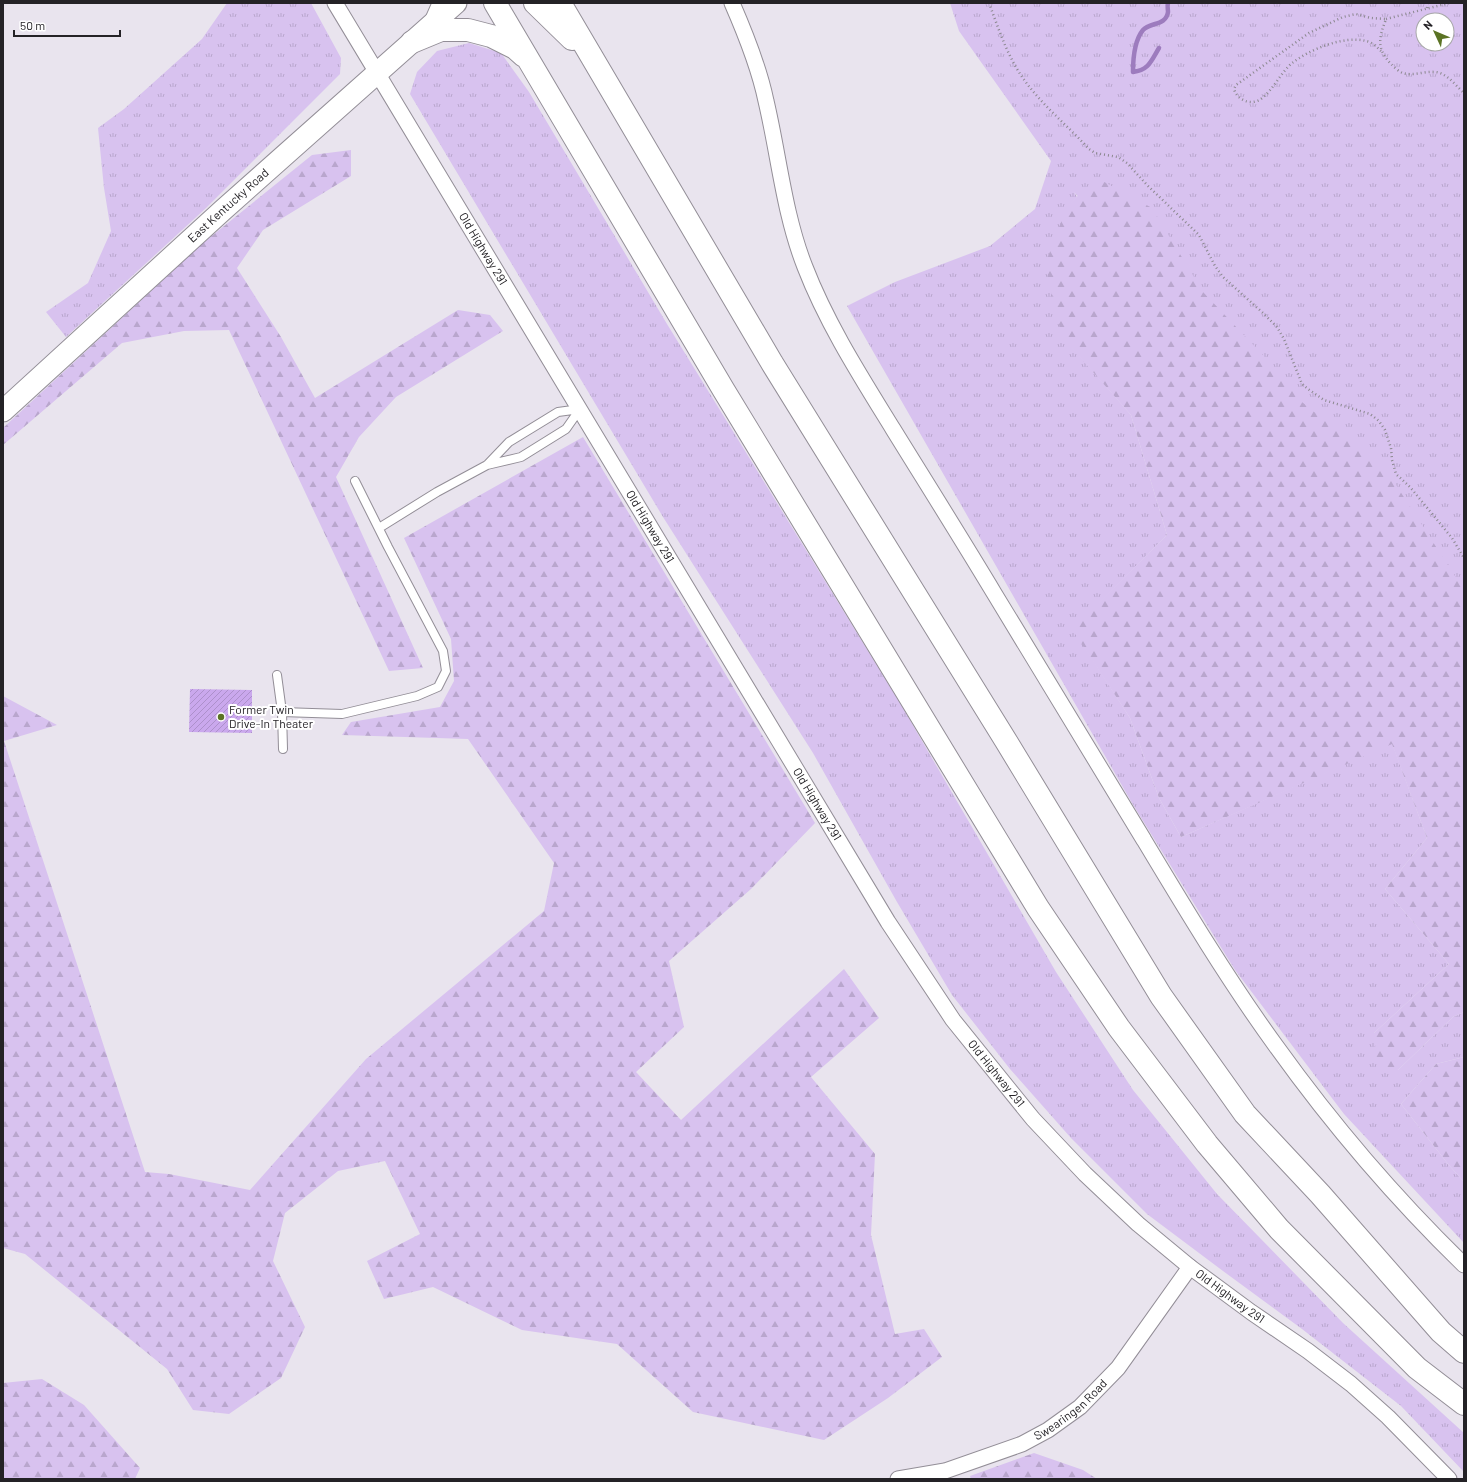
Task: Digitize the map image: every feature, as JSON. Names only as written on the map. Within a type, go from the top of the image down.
[{"type":"highway","points":[[495,3],[724,389],[1034,902],[1119,1028],[1207,1144],[1279,1229],[1417,1368],[1464,1404]]},
{"type":"highway","points":[[535,3],[595,63]]},
{"type":"highway","points":[[560,3],[772,363],[1161,996],[1245,1114],[1320,1194],[1441,1332],[1464,1352]]},
{"type":"highway","points":[[412,42],[441,30],[468,30],[491,36],[515,48],[528,59]]},
{"type":"main road","name":"East Kentucky Road","points":[[3,411],[223,210],[412,42],[441,11],[456,3]]},
{"type":"street","name":"Old Highway 291","points":[[335,3],[888,922],[953,1020],[1032,1119],[1085,1174],[1138,1224],[1190,1267],[1251,1312],[1308,1351],[1351,1384],[1388,1417],[1449,1479]]},
{"type":"street","points":[[732,3],[750,46],[766,98],[787,207],[804,265],[829,322],[860,376],[1184,906],[1242,998],[1278,1050],[1344,1134],[1423,1223],[1464,1265]]},
{"type":"street","name":"Swearingen Road","points":[[898,1479],[945,1470],[1022,1444],[1048,1430],[1080,1407],[1118,1368],[1190,1267]]},
{"type":"lane","points":[[379,528],[437,492],[487,464],[509,442],[558,412],[580,409]]},
{"type":"lane","points":[[487,464],[521,457],[566,429],[580,409]]},
{"type":"lane","points":[[282,712],[342,714],[417,696],[438,687],[446,671],[443,651],[355,481]]},
{"type":"lane","points":[[277,675],[282,712],[283,749]]},
{"type":"path","points":[[990,3],[1009,56],[1025,82],[1049,109],[1089,148],[1095,152],[1118,157],[1127,163],[1147,185],[1199,235],[1215,266],[1223,277],[1277,326],[1286,343],[1302,384],[1324,400],[1370,414],[1379,421],[1385,430],[1391,448],[1392,460],[1396,474],[1410,487],[1452,538],[1464,558]]},
{"type":"path","points":[[1427,8],[1428,3]]},
{"type":"path","points":[[1381,51],[1366,41],[1350,40],[1337,42],[1314,50],[1292,64],[1266,94],[1257,101],[1247,102],[1237,96],[1234,89],[1236,85],[1289,46],[1309,33],[1343,17],[1356,14],[1371,18],[1386,19],[1449,3]]},
{"type":"path","points":[[1386,19],[1381,32],[1379,44],[1381,51],[1393,67],[1404,74],[1433,71],[1442,74],[1464,93]]},
{"type":"green space","points":[[227,3],[311,3],[341,58],[340,74],[206,208],[66,337],[46,312],[88,283],[111,231],[104,188],[98,128],[124,109],[202,39]]},
{"type":"green space","points":[[950,3],[1464,3],[1464,618],[1351,498],[1074,192],[1077,197],[1067,207],[1063,337],[1131,415],[1167,535],[1073,629],[1130,718],[1159,798],[1181,837],[1392,743],[1427,838],[1385,889],[1449,964],[1374,1033],[1398,1070],[1453,1017],[1464,1012],[1464,1057],[1436,1064],[1401,1104],[1464,1182],[1464,1243],[1344,1114],[1235,970],[1132,803],[847,306],[895,282],[990,246],[1035,209],[1051,161],[959,31]]},
{"type":"green space","points":[[469,43],[501,53],[529,92],[667,324],[900,703],[1056,972],[1133,1090],[1217,1194],[1343,1323],[1464,1433],[1464,1472],[1401,1406],[1302,1329],[1147,1214],[1071,1138],[1010,1069],[952,995],[897,902],[813,753],[663,517],[410,94],[417,72],[437,51]]},
{"type":"green space","points":[[351,150],[351,176],[263,230],[237,268],[281,337],[315,398],[458,310],[490,315],[503,331],[396,397],[359,437],[336,477],[423,668],[389,671],[229,330],[184,331],[122,343],[3,445],[3,428],[203,243],[312,155]]},
{"type":"green space","points":[[1097,178],[1152,208],[1203,292],[1293,387],[1297,398],[1387,471],[1464,590],[1464,1012],[1453,1017],[1398,1070],[1377,1066],[1374,1033],[1449,964],[1385,889],[1427,838],[1392,744],[1181,837],[1159,798],[1130,718],[1072,629],[1167,535],[1131,415],[1062,337],[1045,265],[1067,206]]},
{"type":"green space","points":[[583,437],[815,823],[751,889],[669,961],[684,1027],[636,1072],[681,1120],[844,969],[879,1018],[811,1077],[875,1154],[871,1235],[895,1334],[924,1329],[942,1357],[888,1398],[824,1440],[693,1412],[617,1344],[522,1330],[433,1287],[384,1299],[367,1261],[420,1234],[385,1161],[338,1171],[285,1213],[273,1261],[305,1327],[281,1378],[229,1414],[193,1410],[167,1369],[25,1254],[3,1248],[3,696],[57,725],[4,741],[145,1172],[169,1174],[250,1190],[366,1059],[544,911],[554,863],[468,739],[342,735],[351,722],[440,707],[454,681],[451,639],[404,538]]},
{"type":"green space","points":[[1464,1057],[1464,1182],[1401,1104],[1436,1064]]},
{"type":"green space","points":[[42,1379],[84,1405],[140,1468],[135,1479],[3,1479],[3,1383]]},
{"type":"green space","points":[[1034,1453],[1083,1470],[1097,1479],[971,1479],[970,1476]]},
{"type":"building","name":"Former Twin Drive-In Theater","points":[[190,689],[252,690],[252,733],[189,732]]},
{"type":"waterway","points":[[1159,48],[1146,67],[1133,72],[1135,50],[1140,34],[1146,28],[1164,20],[1168,12],[1168,3]]},
{"type":"place","name":"Former Twin Drive-In Theater","points":[[221,717]]}]
